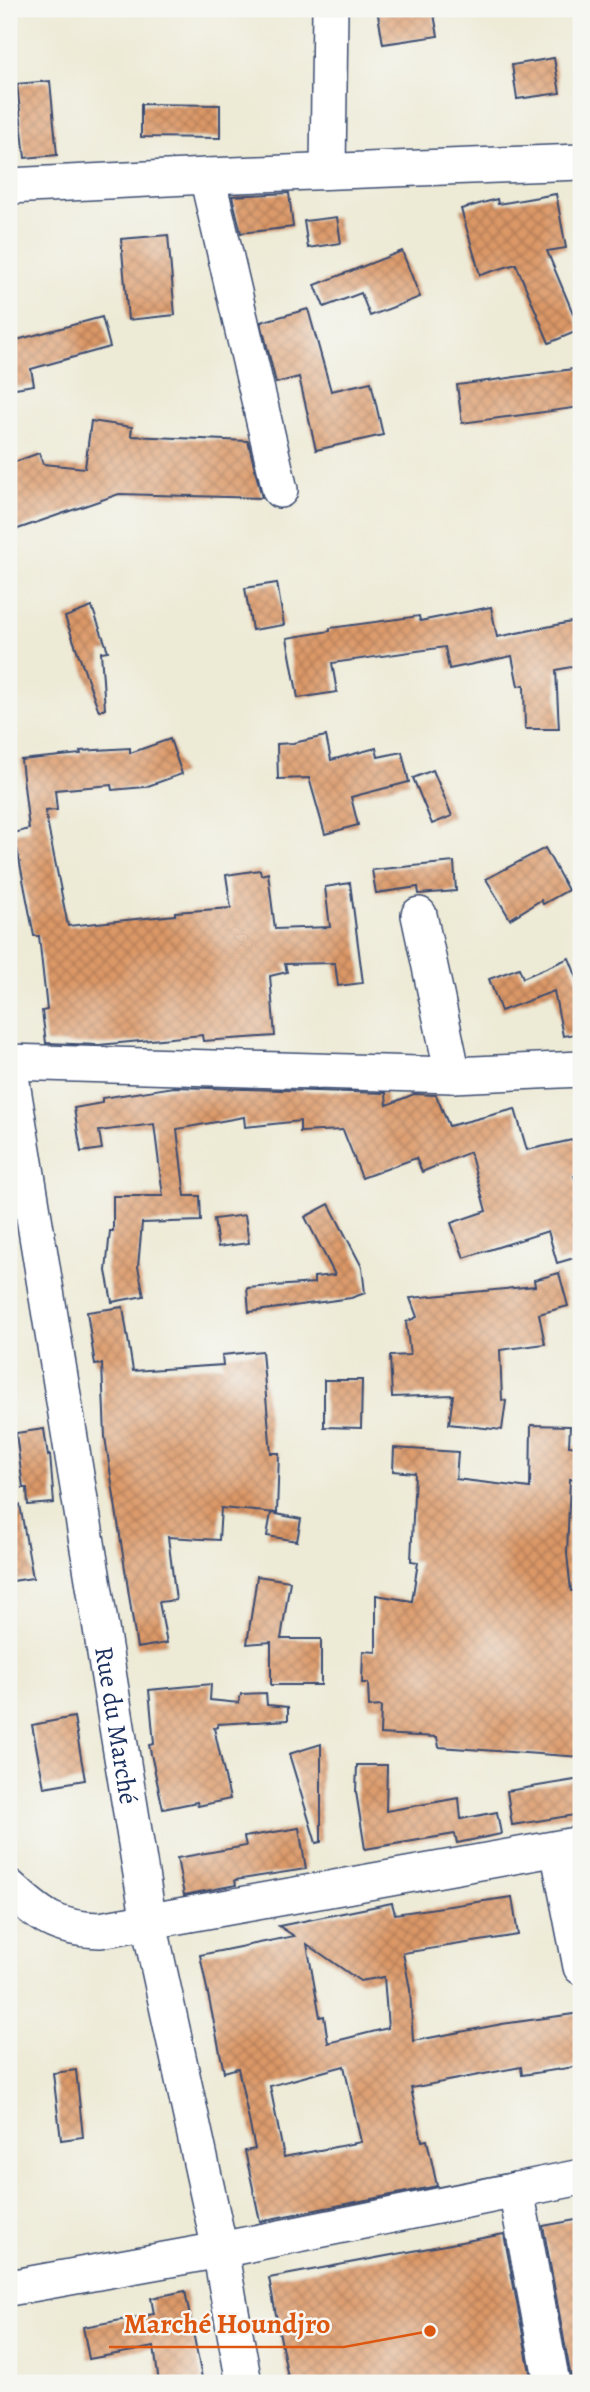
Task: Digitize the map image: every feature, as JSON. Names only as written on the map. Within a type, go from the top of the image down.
[{"type":"street","points":[[328,171],[330,9]]},
{"type":"street","points":[[9,186],[581,162]]},
{"type":"street","points":[[207,176],[280,489]]},
{"type":"street","points":[[419,915],[453,1075]]},
{"type":"street","points":[[9,1063],[453,1075],[581,1069]]},
{"type":"street","name":"Rue du Marché","points":[[9,1063],[149,1923],[220,2250],[244,2383]]},
{"type":"street","points":[[15,1901],[55,1923],[78,1929],[100,1930],[570,1847],[581,1967]]},
{"type":"street","points":[[9,2288],[220,2250],[581,2177]]},
{"type":"street","points":[[516,2190],[552,2383]]},
{"type":"building","points":[[377,9],[433,9],[438,36],[383,44]]},
{"type":"building","points":[[554,58],[560,93],[517,99],[512,65]]},
{"type":"building","points":[[50,81],[57,155],[25,158],[17,84]]},
{"type":"building","points":[[141,104],[220,105],[220,138],[141,137]]},
{"type":"building","points":[[289,193],[293,227],[241,233],[232,196]]},
{"type":"building","points":[[556,194],[566,248],[547,251],[580,330],[549,343],[516,264],[480,275],[461,209],[497,199],[498,204]]},
{"type":"building","points":[[337,217],[341,243],[308,248],[304,221]]},
{"type":"building","points":[[168,235],[175,315],[128,320],[121,239]]},
{"type":"building","points":[[402,251],[420,297],[370,316],[361,293],[324,307],[315,285]]},
{"type":"building","points":[[308,309],[331,391],[371,382],[383,435],[316,450],[299,377],[276,383],[261,322]]},
{"type":"building","points":[[102,317],[110,347],[31,369],[34,385],[9,389],[9,342]]},
{"type":"building","points":[[581,368],[581,407],[462,423],[457,385]]},
{"type":"building","points":[[91,421],[132,427],[131,436],[248,441],[262,498],[119,494],[9,532],[9,464],[39,453],[43,464],[85,468]]},
{"type":"building","points":[[277,583],[284,625],[252,630],[245,588]]},
{"type":"building","points":[[92,607],[108,651],[101,652],[105,709],[99,711],[65,617]]},
{"type":"building","points":[[491,607],[497,637],[581,620],[581,665],[556,670],[559,729],[525,729],[524,685],[518,686],[512,656],[449,669],[445,647],[332,663],[337,692],[298,698],[287,638],[330,631],[330,628],[419,616],[420,621]]},
{"type":"building","points":[[326,736],[331,760],[376,748],[378,757],[402,752],[409,782],[351,797],[358,825],[325,834],[309,778],[278,779],[277,744]]},
{"type":"building","points":[[170,739],[182,774],[145,787],[112,790],[111,785],[55,790],[57,810],[45,811],[68,926],[175,915],[175,912],[231,908],[226,875],[260,870],[261,875],[268,873],[275,929],[330,927],[325,887],[350,883],[363,983],[338,986],[335,963],[285,964],[287,972],[270,976],[275,1036],[203,1041],[202,1035],[99,1045],[46,1043],[42,1011],[47,1010],[39,936],[34,936],[14,833],[29,829],[21,760],[81,754],[80,751],[130,748],[130,753]]},
{"type":"building","points":[[433,770],[452,816],[432,824],[413,778]]},
{"type":"building","points":[[545,848],[568,890],[543,904],[541,900],[510,919],[486,879]]},
{"type":"building","points":[[454,862],[456,891],[419,894],[418,887],[376,893],[372,870]]},
{"type":"building","points":[[569,958],[581,988],[581,1033],[563,1036],[554,991],[501,1011],[489,979],[519,968],[523,978]]},
{"type":"building","points":[[174,1087],[386,1093],[387,1105],[414,1094],[436,1095],[449,1126],[515,1109],[527,1150],[581,1138],[581,1174],[574,1176],[581,1199],[581,1222],[574,1224],[581,1256],[557,1263],[548,1231],[464,1258],[451,1223],[486,1211],[470,1152],[422,1172],[416,1158],[362,1178],[343,1130],[300,1132],[300,1121],[245,1127],[244,1117],[177,1129],[185,1196],[200,1196],[201,1221],[142,1223],[138,1267],[144,1296],[112,1302],[106,1271],[110,1231],[113,1231],[113,1196],[163,1196],[154,1124],[99,1131],[102,1149],[81,1152],[74,1108],[102,1103],[102,1098]]},
{"type":"building","points":[[329,1204],[362,1267],[365,1293],[351,1298],[249,1312],[247,1288],[314,1283],[314,1277],[335,1275],[305,1217]]},
{"type":"building","points":[[245,1215],[249,1243],[218,1247],[214,1219]]},
{"type":"building","points":[[559,1273],[568,1306],[539,1314],[545,1344],[500,1350],[502,1400],[506,1401],[502,1430],[449,1424],[453,1395],[392,1397],[390,1356],[410,1355],[406,1322],[417,1317],[410,1298],[535,1286],[534,1280]]},
{"type":"building","points":[[123,1307],[133,1371],[223,1365],[222,1355],[262,1351],[271,1453],[279,1453],[277,1513],[221,1508],[219,1540],[168,1537],[176,1600],[159,1602],[167,1643],[137,1648],[105,1437],[102,1364],[95,1365],[87,1312]]},
{"type":"building","points":[[324,1380],[362,1380],[361,1428],[324,1427]]},
{"type":"building","points":[[531,1425],[570,1426],[569,1446],[581,1447],[581,1481],[570,1479],[567,1554],[571,1591],[581,1590],[581,1757],[439,1747],[437,1737],[380,1734],[381,1706],[369,1707],[368,1683],[362,1683],[363,1651],[376,1652],[376,1595],[412,1601],[418,1562],[411,1561],[415,1473],[393,1471],[394,1448],[458,1452],[456,1479],[530,1488]]},
{"type":"building","points":[[44,1429],[48,1456],[50,1455],[54,1503],[28,1505],[27,1488],[23,1488],[16,1433]]},
{"type":"building","points":[[20,1505],[33,1578],[12,1581],[9,1562],[9,1506]]},
{"type":"building","points":[[271,1513],[301,1519],[297,1541],[267,1536]]},
{"type":"building","points":[[257,1576],[290,1581],[281,1639],[321,1639],[321,1685],[271,1685],[271,1642],[247,1644]]},
{"type":"building","points":[[211,1684],[210,1700],[239,1703],[241,1694],[266,1693],[267,1705],[288,1707],[288,1720],[218,1724],[218,1727],[214,1728],[230,1799],[198,1806],[197,1802],[163,1809],[149,1745],[154,1744],[149,1690]]},
{"type":"building","points":[[74,1717],[85,1780],[44,1787],[32,1725]]},
{"type":"building","points":[[321,1744],[321,1842],[316,1843],[289,1754]]},
{"type":"building","points":[[357,1765],[387,1765],[386,1811],[459,1798],[461,1819],[497,1812],[501,1834],[457,1843],[455,1834],[365,1849],[356,1792]]},
{"type":"building","points":[[581,1779],[581,1814],[512,1825],[507,1791]]},
{"type":"building","points":[[299,1828],[306,1869],[235,1880],[236,1885],[184,1895],[177,1858],[246,1846],[244,1837]]},
{"type":"building","points":[[512,1897],[518,1935],[403,1953],[410,1989],[413,2041],[502,2024],[581,2013],[581,2066],[522,2075],[521,2067],[411,2088],[422,2141],[427,2140],[437,2186],[260,2221],[245,2151],[255,2149],[238,2068],[224,2072],[200,1955],[294,1936],[279,1926],[392,1903],[395,1914]],"holes":[[[307,1944],[360,1981],[384,1977],[388,2028],[328,2043],[324,2016],[320,2017]],[[344,2066],[361,2142],[284,2157],[270,2086]]]},
{"type":"building","points":[[76,2070],[83,2137],[61,2140],[53,2073]]},
{"type":"building","points":[[581,2219],[581,2383],[572,2383],[543,2226]]},
{"type":"building","points":[[504,2234],[532,2383],[289,2383],[269,2278]]},
{"type":"building","points":[[185,2291],[203,2383],[159,2383],[154,2347],[89,2359],[83,2327],[154,2314],[151,2298]]},
{"type":"place","name":"Marché Houndjro","points":[[430,2331]]}]
